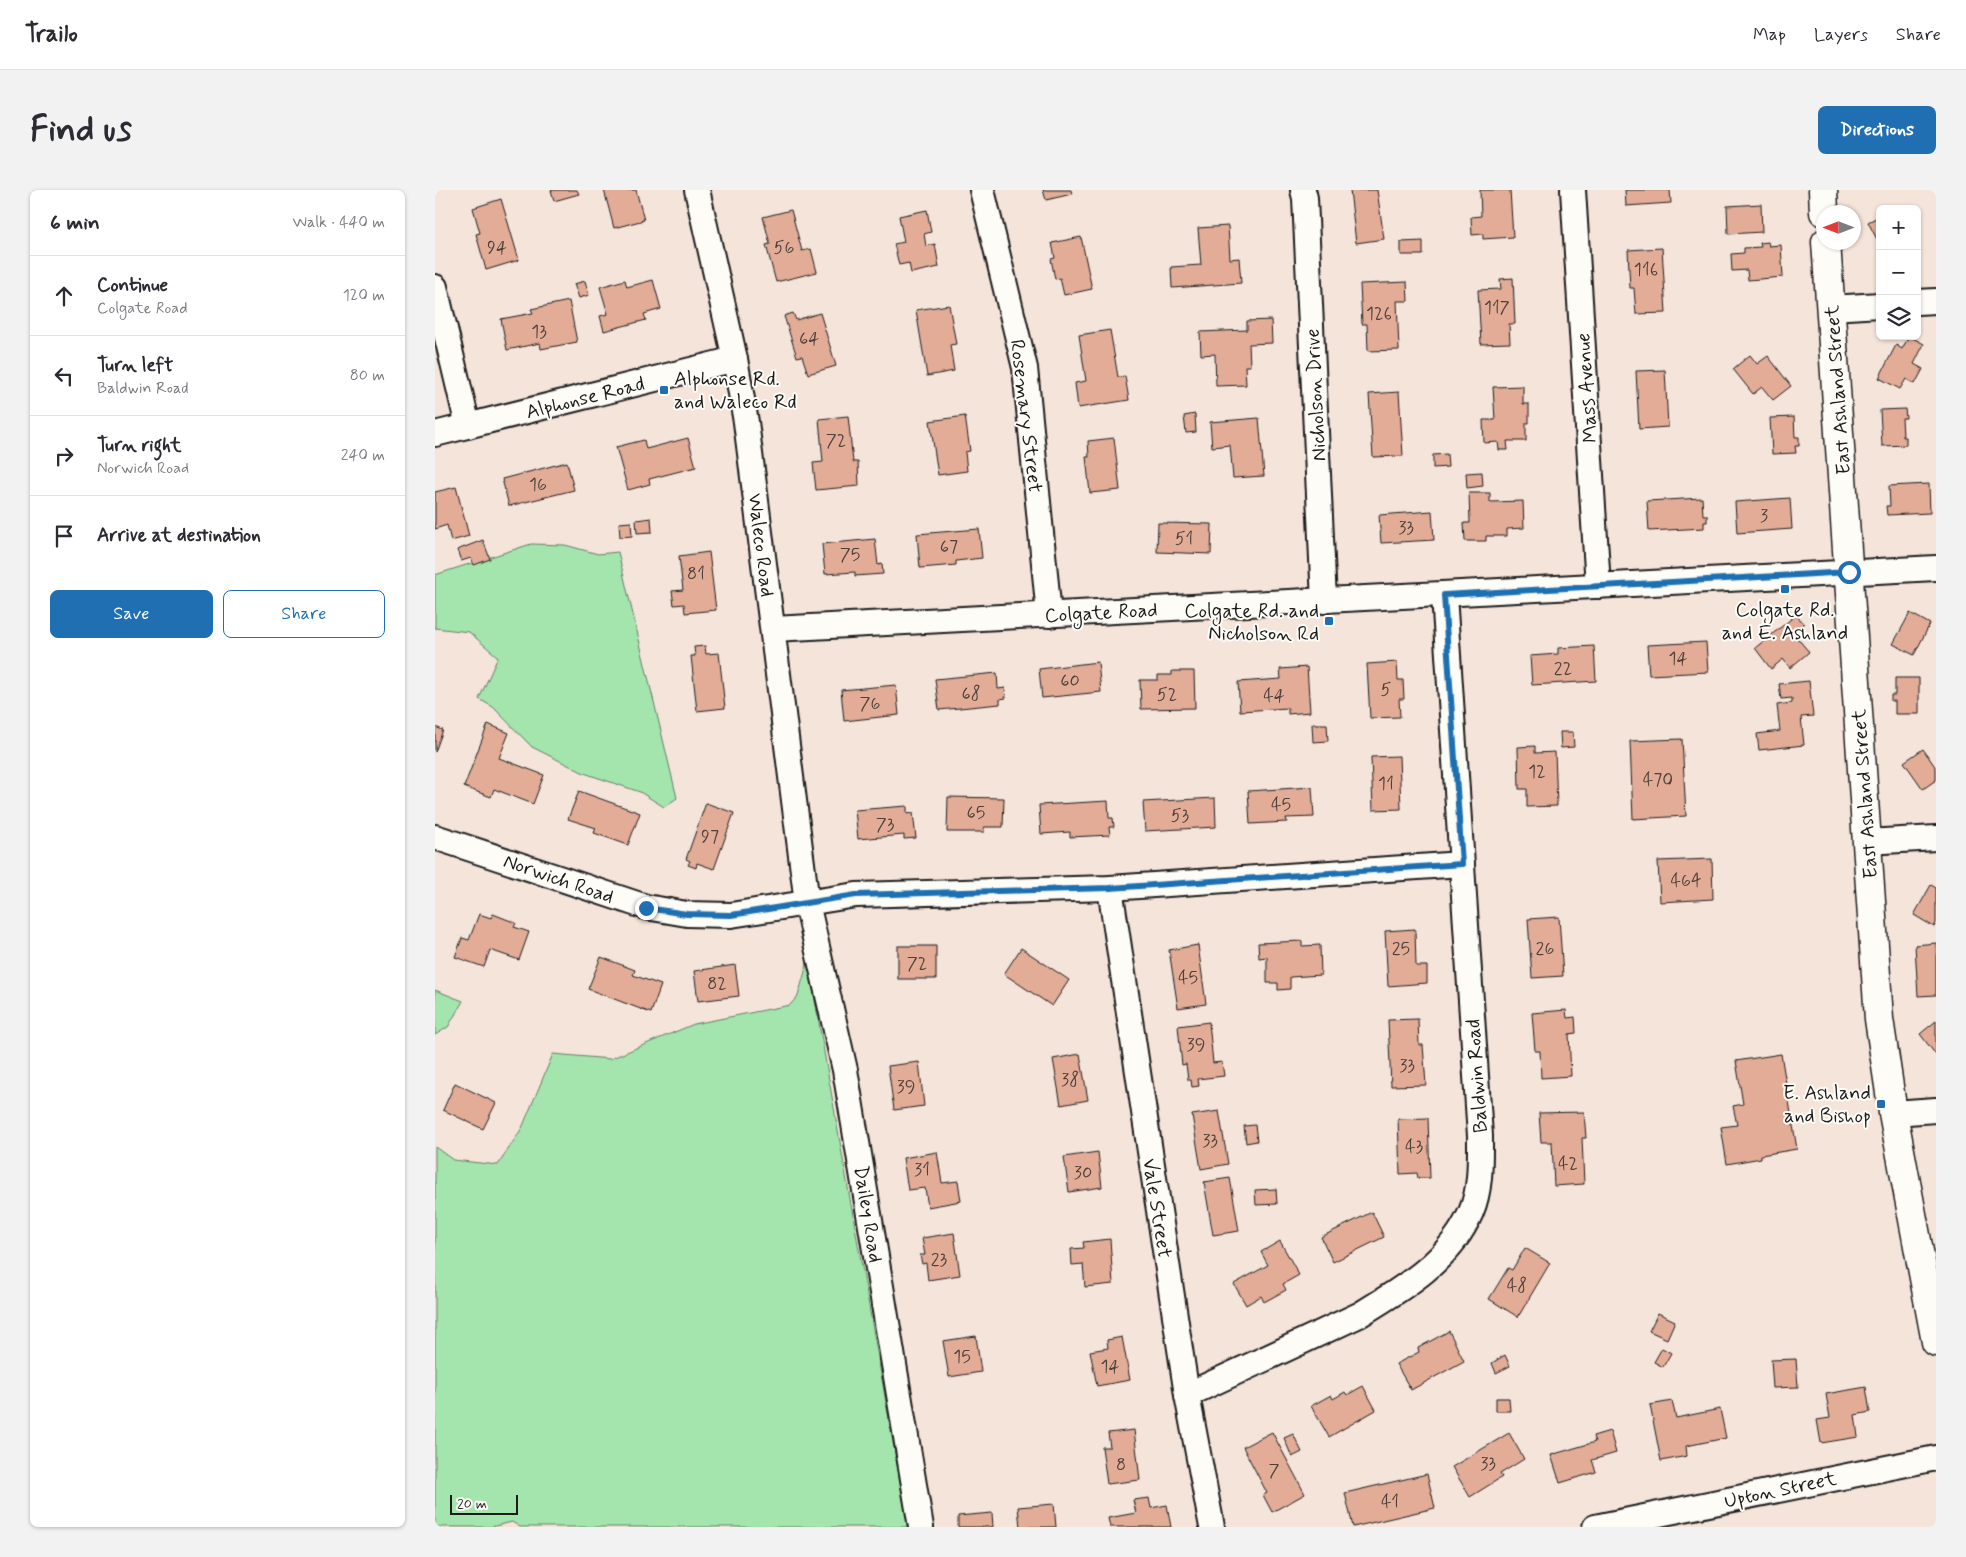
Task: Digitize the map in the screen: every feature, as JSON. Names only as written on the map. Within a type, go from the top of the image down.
[{"type":"main road","points":[[1823,190],[1824,205]]},
{"type":"main road","name":"East Ashland Street","points":[[1827,250],[1879,1019],[1893,1113],[1936,1342]]},
{"type":"street","name":"Waleco Road","points":[[697,190],[735,359],[747,432],[807,903]]},
{"type":"street","name":"Rosemary Street","points":[[982,190],[1025,368],[1049,615]]},
{"type":"street","name":"Nicholson Drive","points":[[1303,190],[1305,198],[1324,601]]},
{"type":"street","name":"Mass Avenue","points":[[1573,190],[1598,586]]},
{"type":"street","points":[[435,287],[468,426]]},
{"type":"street","points":[[1921,302],[1936,300]]},
{"type":"street","points":[[1831,308],[1876,305]]},
{"type":"street","name":"Alphonse Road","points":[[435,434],[735,359]]},
{"type":"street","name":"Colgate Road","points":[[773,630],[1936,568]]},
{"type":"street","name":"Baldwin Road","points":[[1187,1395],[1359,1315],[1384,1300],[1413,1281],[1440,1257],[1456,1237],[1471,1212],[1477,1188],[1480,1136],[1444,595]]},
{"type":"street","name":"Norwich Road","points":[[435,837],[646,908],[687,914],[731,915],[856,895],[1110,888],[1462,864]]},
{"type":"street","points":[[1867,842],[1936,838]]},
{"type":"street","name":"Vale Street","points":[[1110,888],[1187,1395],[1212,1527]]},
{"type":"street","name":"Dailey Road","points":[[807,903],[845,1070],[921,1527]]},
{"type":"street","points":[[1893,1113],[1936,1110]]},
{"type":"street","name":"Upton Street","points":[[1595,1527],[1638,1523],[1936,1458]]},
{"type":"green space","points":[[531,544],[565,545],[598,554],[618,552],[677,798],[664,807],[640,792],[584,773],[532,747],[493,707],[479,699],[498,657],[469,632],[435,628],[435,575]]},
{"type":"green space","points":[[808,961],[908,1527],[520,1527],[512,1522],[491,1527],[435,1527],[435,1147],[453,1160],[498,1165],[522,1128],[553,1054],[610,1059],[694,1024],[790,1005],[798,996]]},
{"type":"green space","points":[[435,990],[463,1001],[448,1027],[435,1035]]},
{"type":"building","points":[[551,190],[577,190],[579,194],[554,201]]},
{"type":"building","points":[[604,190],[636,190],[644,220],[614,228]]},
{"type":"building","points":[[1043,190],[1071,190],[1072,194],[1046,200]]},
{"type":"building","points":[[1350,190],[1377,190],[1384,239],[1356,243]]},
{"type":"building","points":[[1480,190],[1510,190],[1513,237],[1483,239],[1483,234],[1472,235],[1471,217],[1481,216]]},
{"type":"building","points":[[1625,190],[1670,190],[1671,203],[1626,206]]},
{"type":"building","points":[[501,199],[519,260],[486,270],[476,234],[480,233],[473,208]]},
{"type":"building","points":[[1761,204],[1762,232],[1728,234],[1727,206]]},
{"type":"building","points":[[791,210],[802,251],[811,249],[817,272],[776,282],[766,245],[770,244],[763,217]]},
{"type":"building","points":[[927,210],[931,232],[924,234],[926,246],[935,244],[939,267],[911,273],[909,263],[899,265],[894,244],[904,242],[899,216]]},
{"type":"building","points":[[1876,218],[1876,237],[1868,222]]},
{"type":"building","points":[[1228,226],[1230,259],[1239,258],[1241,283],[1172,288],[1171,267],[1201,265],[1198,228]]},
{"type":"building","points":[[1081,237],[1092,289],[1064,295],[1060,278],[1055,279],[1051,259],[1055,258],[1052,243]]},
{"type":"building","points":[[1423,241],[1423,255],[1401,255],[1401,242]]},
{"type":"building","points":[[1768,242],[1769,246],[1781,245],[1783,277],[1748,280],[1747,270],[1732,271],[1731,254],[1744,253],[1744,248],[1761,247],[1760,243]]},
{"type":"building","points":[[1662,248],[1666,313],[1636,314],[1634,288],[1630,288],[1628,250]]},
{"type":"building","points":[[1513,278],[1515,324],[1509,324],[1510,343],[1481,344],[1478,290],[1501,289],[1500,279]]},
{"type":"building","points":[[625,280],[627,287],[653,280],[661,309],[644,314],[646,320],[604,331],[600,316],[608,314],[600,287]]},
{"type":"building","points":[[585,281],[589,295],[579,298],[574,284]]},
{"type":"building","points":[[1407,282],[1408,301],[1397,301],[1399,350],[1368,351],[1367,324],[1362,324],[1360,284]]},
{"type":"building","points":[[569,301],[577,342],[541,349],[540,343],[507,350],[501,319],[533,313],[531,309]]},
{"type":"building","points":[[949,305],[956,344],[950,345],[954,371],[927,376],[916,310]]},
{"type":"building","points":[[793,313],[796,320],[820,313],[836,366],[808,374],[802,356],[797,357],[784,316]]},
{"type":"building","points":[[1271,320],[1272,343],[1249,344],[1250,366],[1245,366],[1246,385],[1216,386],[1215,354],[1201,355],[1200,332],[1247,330],[1247,321]]},
{"type":"building","points":[[1110,330],[1118,377],[1125,376],[1129,400],[1078,408],[1075,383],[1086,381],[1079,335]]},
{"type":"building","points":[[1907,340],[1916,340],[1924,344],[1914,364],[1923,369],[1915,384],[1906,379],[1900,389],[1879,378],[1896,345],[1902,349]]},
{"type":"building","points":[[1750,355],[1757,364],[1768,356],[1791,386],[1773,400],[1762,387],[1753,394],[1733,369]]},
{"type":"building","points":[[1665,370],[1668,427],[1639,429],[1636,371]]},
{"type":"building","points":[[1523,386],[1523,404],[1529,404],[1529,423],[1526,423],[1526,441],[1507,441],[1508,450],[1499,450],[1498,442],[1484,443],[1483,420],[1495,420],[1493,387]]},
{"type":"building","points":[[1399,392],[1403,456],[1373,457],[1369,394]]},
{"type":"building","points":[[1905,409],[1906,418],[1902,418],[1903,437],[1906,437],[1906,445],[1882,446],[1880,410]]},
{"type":"building","points":[[1195,414],[1196,432],[1186,433],[1184,416]]},
{"type":"building","points":[[848,416],[853,462],[858,462],[859,486],[816,490],[813,463],[823,462],[819,419]]},
{"type":"building","points":[[965,416],[970,451],[965,452],[967,471],[938,475],[930,421]]},
{"type":"building","points":[[1794,417],[1795,437],[1799,437],[1799,446],[1795,446],[1796,453],[1772,454],[1770,418]]},
{"type":"building","points":[[1259,418],[1264,476],[1233,478],[1230,445],[1212,447],[1210,422]]},
{"type":"building","points":[[688,438],[696,467],[649,479],[650,484],[628,490],[616,447],[644,440],[646,449]]},
{"type":"building","points":[[1114,438],[1120,490],[1090,493],[1086,457],[1089,457],[1088,441]]},
{"type":"building","points":[[1447,454],[1448,467],[1433,468],[1433,455]]},
{"type":"building","points":[[567,462],[574,490],[509,506],[502,479]]},
{"type":"building","points":[[1482,472],[1483,486],[1467,488],[1466,473]]},
{"type":"building","points":[[1929,484],[1930,513],[1887,515],[1886,506],[1890,506],[1889,486]]},
{"type":"building","points":[[456,487],[469,536],[451,541],[447,525],[435,529],[435,492]]},
{"type":"building","points":[[1469,493],[1490,493],[1490,502],[1523,501],[1524,528],[1507,529],[1507,536],[1486,536],[1486,541],[1465,541],[1464,523],[1470,523]]},
{"type":"building","points":[[1702,498],[1703,515],[1707,515],[1707,522],[1704,522],[1704,528],[1649,531],[1647,501]]},
{"type":"building","points":[[1790,498],[1792,529],[1737,533],[1735,502]]},
{"type":"building","points":[[1432,511],[1434,540],[1381,543],[1379,515]]},
{"type":"building","points":[[651,518],[652,532],[637,533],[636,520]]},
{"type":"building","points":[[631,522],[632,536],[620,537],[619,523]]},
{"type":"building","points":[[1158,523],[1212,524],[1211,554],[1157,552]]},
{"type":"building","points":[[979,529],[982,558],[956,561],[956,565],[920,568],[917,534]]},
{"type":"building","points":[[875,539],[878,565],[882,564],[883,574],[855,576],[855,572],[825,574],[822,544]]},
{"type":"building","points":[[483,540],[490,559],[474,565],[471,558],[461,561],[457,550]]},
{"type":"building","points":[[709,552],[716,610],[685,613],[684,604],[674,605],[672,591],[683,590],[679,556]]},
{"type":"building","points":[[1910,613],[1930,624],[1914,655],[1893,644]]},
{"type":"building","points":[[1796,615],[1804,624],[1793,633],[1809,652],[1790,668],[1783,659],[1771,669],[1755,648]]},
{"type":"building","points":[[1706,642],[1708,672],[1649,675],[1647,645]]},
{"type":"building","points":[[705,646],[706,654],[719,653],[725,708],[697,711],[691,656],[695,656],[694,647]]},
{"type":"building","points":[[1594,646],[1596,681],[1532,685],[1530,656],[1558,654],[1558,648]]},
{"type":"building","points":[[1098,662],[1101,692],[1042,698],[1039,669]]},
{"type":"building","points":[[1397,662],[1398,680],[1403,680],[1404,699],[1399,699],[1400,717],[1370,718],[1367,664]]},
{"type":"building","points":[[1307,667],[1310,712],[1288,714],[1288,708],[1240,711],[1238,682],[1281,679],[1280,669]]},
{"type":"building","points":[[1172,671],[1194,671],[1195,708],[1141,709],[1140,680],[1158,680],[1158,675],[1172,675]]},
{"type":"building","points":[[997,673],[998,689],[1005,688],[1006,698],[1000,699],[1000,704],[939,710],[935,679]]},
{"type":"building","points":[[1895,678],[1919,678],[1919,714],[1895,714],[1895,701],[1891,701],[1891,695],[1895,695]]},
{"type":"building","points":[[1809,681],[1813,716],[1801,717],[1804,745],[1759,750],[1757,734],[1780,731],[1777,705],[1792,703],[1792,698],[1781,699],[1779,684]]},
{"type":"building","points":[[896,685],[899,715],[844,721],[841,690]]},
{"type":"building","points":[[488,724],[509,733],[499,758],[544,775],[533,804],[494,789],[491,797],[464,787]]},
{"type":"building","points":[[1312,724],[1327,724],[1328,741],[1313,742]]},
{"type":"building","points":[[435,727],[443,730],[435,752]]},
{"type":"building","points":[[1560,732],[1573,732],[1574,747],[1561,748]]},
{"type":"building","points":[[1682,739],[1686,816],[1633,819],[1630,741]]},
{"type":"building","points":[[1535,746],[1535,753],[1555,752],[1557,806],[1527,807],[1527,789],[1519,789],[1518,747]]},
{"type":"building","points":[[1923,749],[1936,768],[1936,780],[1923,789],[1904,762]]},
{"type":"building","points":[[1399,756],[1401,809],[1373,810],[1371,757]]},
{"type":"building","points":[[1312,787],[1314,817],[1286,818],[1287,822],[1250,824],[1248,791]]},
{"type":"building","points":[[579,791],[640,813],[628,845],[594,833],[596,828],[568,819]]},
{"type":"building","points":[[948,797],[1004,798],[1003,827],[984,827],[984,832],[947,832]]},
{"type":"building","points":[[1215,798],[1216,827],[1145,831],[1143,802]]},
{"type":"building","points":[[1108,801],[1109,818],[1113,818],[1114,827],[1109,827],[1110,835],[1070,837],[1070,832],[1041,834],[1039,805]]},
{"type":"building","points":[[706,803],[734,813],[714,869],[697,863],[696,868],[688,865],[690,861],[686,859]]},
{"type":"building","points":[[907,806],[907,814],[913,813],[916,838],[904,839],[904,835],[858,839],[855,810]]},
{"type":"building","points":[[1712,859],[1713,899],[1660,902],[1658,861]]},
{"type":"building","points":[[1931,885],[1936,888],[1936,923],[1934,927],[1914,915]]},
{"type":"building","points":[[479,914],[491,918],[493,914],[516,923],[514,927],[529,932],[519,960],[490,950],[484,967],[455,957],[462,938],[469,940]]},
{"type":"building","points":[[1559,917],[1563,976],[1532,978],[1528,919]]},
{"type":"building","points":[[1415,929],[1416,966],[1427,966],[1427,983],[1388,986],[1385,931]]},
{"type":"building","points":[[1302,941],[1302,946],[1320,945],[1321,975],[1290,977],[1290,989],[1278,990],[1278,983],[1267,983],[1267,957],[1259,958],[1258,943]]},
{"type":"building","points":[[1936,943],[1936,995],[1918,996],[1915,945]]},
{"type":"building","points":[[1198,945],[1206,1004],[1178,1008],[1169,950]]},
{"type":"building","points":[[898,946],[936,946],[936,979],[898,979]]},
{"type":"building","points":[[1021,948],[1069,980],[1052,1006],[1004,974]]},
{"type":"building","points":[[601,957],[635,970],[633,975],[661,985],[651,1013],[588,989]]},
{"type":"building","points":[[735,965],[739,996],[698,1001],[694,971]]},
{"type":"building","points":[[1566,1010],[1567,1018],[1575,1017],[1576,1033],[1569,1034],[1571,1076],[1541,1078],[1540,1051],[1535,1051],[1532,1013]]},
{"type":"building","points":[[1418,1019],[1419,1045],[1423,1045],[1426,1085],[1391,1086],[1388,1020]]},
{"type":"building","points":[[1936,1021],[1936,1055],[1920,1034]]},
{"type":"building","points":[[1209,1022],[1213,1063],[1222,1062],[1224,1076],[1198,1079],[1199,1086],[1192,1087],[1191,1080],[1188,1080],[1186,1064],[1182,1065],[1178,1026]]},
{"type":"building","points":[[1080,1054],[1088,1100],[1061,1105],[1053,1059]]},
{"type":"building","points":[[1781,1054],[1797,1149],[1761,1155],[1761,1158],[1727,1164],[1721,1127],[1737,1125],[1733,1106],[1743,1104],[1736,1061]]},
{"type":"building","points":[[919,1062],[924,1106],[894,1110],[888,1066]]},
{"type":"building","points":[[455,1083],[496,1103],[483,1129],[443,1110]]},
{"type":"building","points":[[1219,1111],[1228,1164],[1201,1169],[1192,1115]]},
{"type":"building","points":[[1584,1112],[1586,1138],[1582,1138],[1584,1184],[1554,1186],[1552,1142],[1541,1142],[1539,1113]]},
{"type":"building","points":[[1428,1118],[1430,1178],[1418,1178],[1417,1173],[1400,1174],[1398,1119]]},
{"type":"building","points":[[1255,1125],[1257,1141],[1246,1143],[1244,1126]]},
{"type":"building","points":[[937,1152],[942,1183],[958,1181],[961,1201],[928,1207],[925,1188],[908,1190],[903,1158]]},
{"type":"building","points":[[1098,1152],[1102,1187],[1069,1192],[1064,1157]]},
{"type":"building","points":[[1230,1178],[1239,1231],[1213,1235],[1204,1182]]},
{"type":"building","points":[[1276,1189],[1277,1204],[1256,1205],[1255,1190]]},
{"type":"building","points":[[1372,1212],[1384,1237],[1333,1262],[1321,1237]]},
{"type":"building","points":[[954,1233],[960,1275],[928,1280],[926,1263],[922,1264],[920,1255],[925,1255],[922,1238]]},
{"type":"building","points":[[1110,1239],[1113,1284],[1085,1287],[1083,1264],[1072,1265],[1071,1249],[1084,1248],[1083,1242]]},
{"type":"building","points":[[1280,1241],[1299,1275],[1283,1284],[1286,1290],[1264,1302],[1261,1296],[1246,1305],[1234,1284],[1268,1265],[1261,1252]]},
{"type":"building","points":[[1525,1248],[1550,1263],[1518,1317],[1489,1299],[1508,1268],[1512,1270]]},
{"type":"building","points":[[1658,1313],[1675,1321],[1667,1339],[1649,1331]]},
{"type":"building","points":[[1449,1331],[1464,1361],[1411,1390],[1396,1364],[1419,1352],[1418,1348]]},
{"type":"building","points":[[976,1336],[981,1372],[949,1377],[943,1341]]},
{"type":"building","points":[[1122,1337],[1130,1380],[1097,1386],[1090,1351],[1108,1348],[1107,1340]]},
{"type":"building","points":[[1662,1348],[1671,1353],[1663,1367],[1654,1362]]},
{"type":"building","points":[[1505,1355],[1510,1366],[1496,1373],[1492,1363]]},
{"type":"building","points":[[1796,1359],[1798,1387],[1773,1388],[1771,1360]]},
{"type":"building","points":[[1363,1386],[1376,1410],[1329,1437],[1311,1406],[1331,1395],[1333,1399],[1345,1392],[1347,1395]]},
{"type":"building","points":[[1866,1387],[1870,1412],[1855,1415],[1858,1437],[1821,1443],[1817,1420],[1830,1418],[1826,1394]]},
{"type":"building","points":[[1496,1398],[1509,1398],[1510,1411],[1496,1411]]},
{"type":"building","points":[[1672,1401],[1676,1418],[1720,1409],[1726,1438],[1686,1446],[1687,1456],[1661,1461],[1650,1405]]},
{"type":"building","points":[[1134,1430],[1140,1480],[1107,1484],[1102,1447],[1110,1447],[1108,1433]]},
{"type":"building","points":[[1610,1431],[1616,1453],[1592,1460],[1596,1472],[1560,1483],[1551,1455],[1595,1442],[1593,1436]]},
{"type":"building","points":[[1272,1432],[1305,1494],[1272,1512],[1263,1495],[1267,1493],[1243,1447]]},
{"type":"building","points":[[1509,1433],[1524,1459],[1500,1474],[1502,1477],[1470,1497],[1452,1467]]},
{"type":"building","points":[[1293,1434],[1302,1452],[1292,1457],[1284,1438]]},
{"type":"building","points":[[1427,1474],[1435,1508],[1353,1527],[1345,1493]]},
{"type":"building","points":[[1149,1498],[1151,1508],[1167,1505],[1171,1527],[1110,1527],[1108,1518],[1136,1513],[1133,1500]]},
{"type":"building","points":[[1054,1504],[1056,1527],[1020,1527],[1018,1507]]},
{"type":"building","points":[[992,1513],[993,1527],[958,1527],[958,1516]]},
{"type":"place","name":"Alphonse Rd. and Waleco Rd","points":[[664,390]]},
{"type":"place","name":"Colgate Rd. and E. Ashland","points":[[1785,589]]},
{"type":"place","name":"Colgate Rd. and Nicholson Rd","points":[[1329,621]]},
{"type":"place","name":"E. Ashland and Bishop","points":[[1881,1104]]},
{"type":"route","points":[[646,908],[687,914],[731,915],[856,895],[1110,888],[1462,864],[1444,595],[1849,572]]}]
